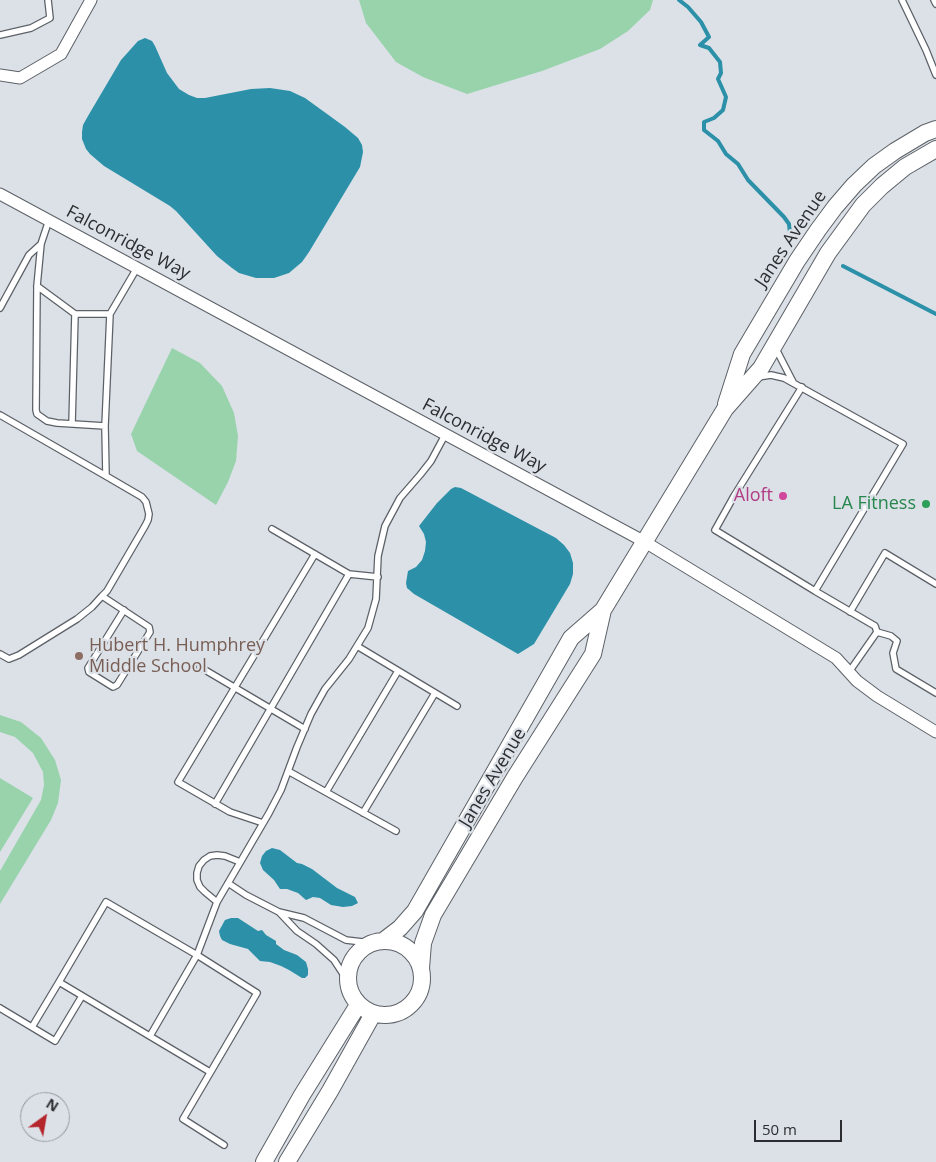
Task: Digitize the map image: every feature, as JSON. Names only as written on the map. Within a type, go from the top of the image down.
[{"type":"street","points":[[0,75],[20,78],[61,54],[92,0]]},
{"type":"street","name":"Janes Avenue","points":[[725,409],[742,354],[797,261],[835,207],[874,166],[925,133],[936,129]]},
{"type":"street","name":"Janes Avenue","points":[[373,1014],[386,1016],[399,1013],[411,1006],[418,995],[422,982],[420,968],[423,943],[433,915],[515,777],[593,654],[604,610],[725,409],[761,368],[828,253],[863,205],[905,167],[936,149]]},
{"type":"street","name":"Falconridge Way","points":[[0,194],[645,542],[836,658],[857,681],[877,696],[936,732]]},
{"type":"street","name":"Janes Avenue","points":[[347,980],[348,969],[353,958],[361,949],[400,928],[415,911],[571,638],[604,610]]},
{"type":"street","points":[[377,942],[395,942],[406,948],[415,957],[420,968]]},
{"type":"street","points":[[287,1162],[330,1091],[373,1014],[358,1005],[350,994],[347,980]]},
{"type":"street","points":[[264,1162],[302,1095],[358,1005]]},
{"type":"lane","points":[[0,35],[31,28],[50,18],[48,0]]},
{"type":"lane","points":[[902,0],[936,75]]},
{"type":"lane","points":[[934,0],[936,4]]},
{"type":"lane","points":[[49,220],[41,244],[37,286],[37,414],[47,421],[57,424],[106,426]]},
{"type":"lane","points":[[0,308],[29,256],[41,244]]},
{"type":"lane","points":[[106,476],[110,314],[137,268]]},
{"type":"lane","points":[[37,286],[75,314],[110,314]]},
{"type":"lane","points":[[72,424],[75,314]]},
{"type":"lane","points":[[774,346],[793,382]]},
{"type":"lane","points":[[752,378],[771,375],[784,378],[902,444],[815,591]]},
{"type":"lane","points":[[802,387],[715,530],[875,626],[877,632]]},
{"type":"lane","points":[[0,414],[142,497],[146,502],[149,514],[145,526],[107,591],[92,607],[78,619],[18,655],[9,659],[0,654]]},
{"type":"lane","points":[[150,1036],[197,955],[217,902],[281,790],[311,714],[325,690],[349,659],[368,628],[376,598],[378,556],[385,526],[400,498],[431,461],[445,435]]},
{"type":"lane","points":[[272,528],[349,574],[378,577]]},
{"type":"lane","points":[[850,612],[885,553],[936,584]]},
{"type":"lane","points":[[264,822],[230,812],[178,782],[316,554]]},
{"type":"lane","points":[[215,804],[349,574]]},
{"type":"lane","points":[[102,596],[124,610],[149,627],[150,632],[117,685],[113,687],[89,672],[88,668],[124,610]]},
{"type":"lane","points":[[849,672],[877,632]]},
{"type":"lane","points":[[877,632],[891,636],[896,641],[893,653],[896,668],[936,693]]},
{"type":"lane","points":[[357,646],[457,706]]},
{"type":"lane","points":[[200,667],[305,729]]},
{"type":"lane","points":[[326,792],[398,671]]},
{"type":"lane","points":[[363,813],[435,693]]},
{"type":"lane","points":[[288,771],[396,831]]},
{"type":"lane","points":[[217,902],[200,887],[197,880],[199,866],[210,856],[217,855],[240,862]]},
{"type":"lane","points":[[228,883],[246,895],[279,912],[304,918],[346,940],[377,942]]},
{"type":"lane","points":[[32,1027],[106,902],[197,955],[257,993],[184,1119],[224,1144]]},
{"type":"lane","points":[[279,912],[297,931],[318,945],[334,960],[347,980]]},
{"type":"lane","points":[[59,982],[210,1072]]},
{"type":"lane","points":[[0,1008],[55,1041],[82,996]]},
{"type":"green space","points":[[359,0],[653,0],[650,10],[628,31],[600,49],[542,71],[467,94],[423,77],[396,62],[366,23]]},
{"type":"green space","points":[[172,348],[200,363],[222,386],[234,413],[238,436],[236,461],[216,505],[137,451],[131,434]]},
{"type":"green space","points":[[0,715],[21,722],[41,738],[55,760],[61,780],[58,803],[51,820],[0,904],[0,871],[41,800],[44,785],[43,772],[33,753],[15,737],[0,732]]},
{"type":"green space","points":[[0,778],[33,798],[0,852]]},
{"type":"water","points":[[145,38],[152,41],[167,73],[179,89],[189,95],[205,98],[251,89],[270,88],[290,91],[305,98],[358,138],[363,152],[360,167],[309,252],[302,262],[289,273],[274,278],[256,278],[239,273],[217,256],[170,206],[104,166],[86,149],[82,139],[83,125],[121,60],[138,41]]},
{"type":"water","points":[[455,487],[461,488],[556,538],[570,553],[573,563],[573,574],[570,584],[534,644],[518,654],[414,594],[407,588],[408,571],[416,567],[422,560],[425,551],[426,542],[419,526],[437,503]]},
{"type":"water","points":[[272,848],[280,850],[297,863],[312,869],[337,888],[355,897],[358,903],[343,907],[331,905],[320,898],[313,897],[306,900],[298,893],[287,889],[280,889],[274,880],[263,870],[260,863],[266,851]]},
{"type":"water","points":[[238,918],[258,931],[262,930],[284,950],[297,955],[306,962],[308,975],[302,978],[281,966],[260,961],[248,949],[222,940],[219,931],[225,920]]},
{"type":"waterway","points":[[679,0],[701,22],[709,37],[700,45],[709,48],[720,62],[721,73],[718,79],[726,97],[723,110],[714,118],[704,122],[704,130],[718,141],[726,154],[738,164],[748,180],[784,217],[789,224],[790,233]]},
{"type":"waterway","points":[[843,266],[936,314]]},
{"type":"place","name":"Aloft","points":[[783,496]]},
{"type":"place","name":"LA Fitness","points":[[926,504]]},
{"type":"place","name":"Hubert H. Humphrey Middle School","points":[[79,656]]}]
